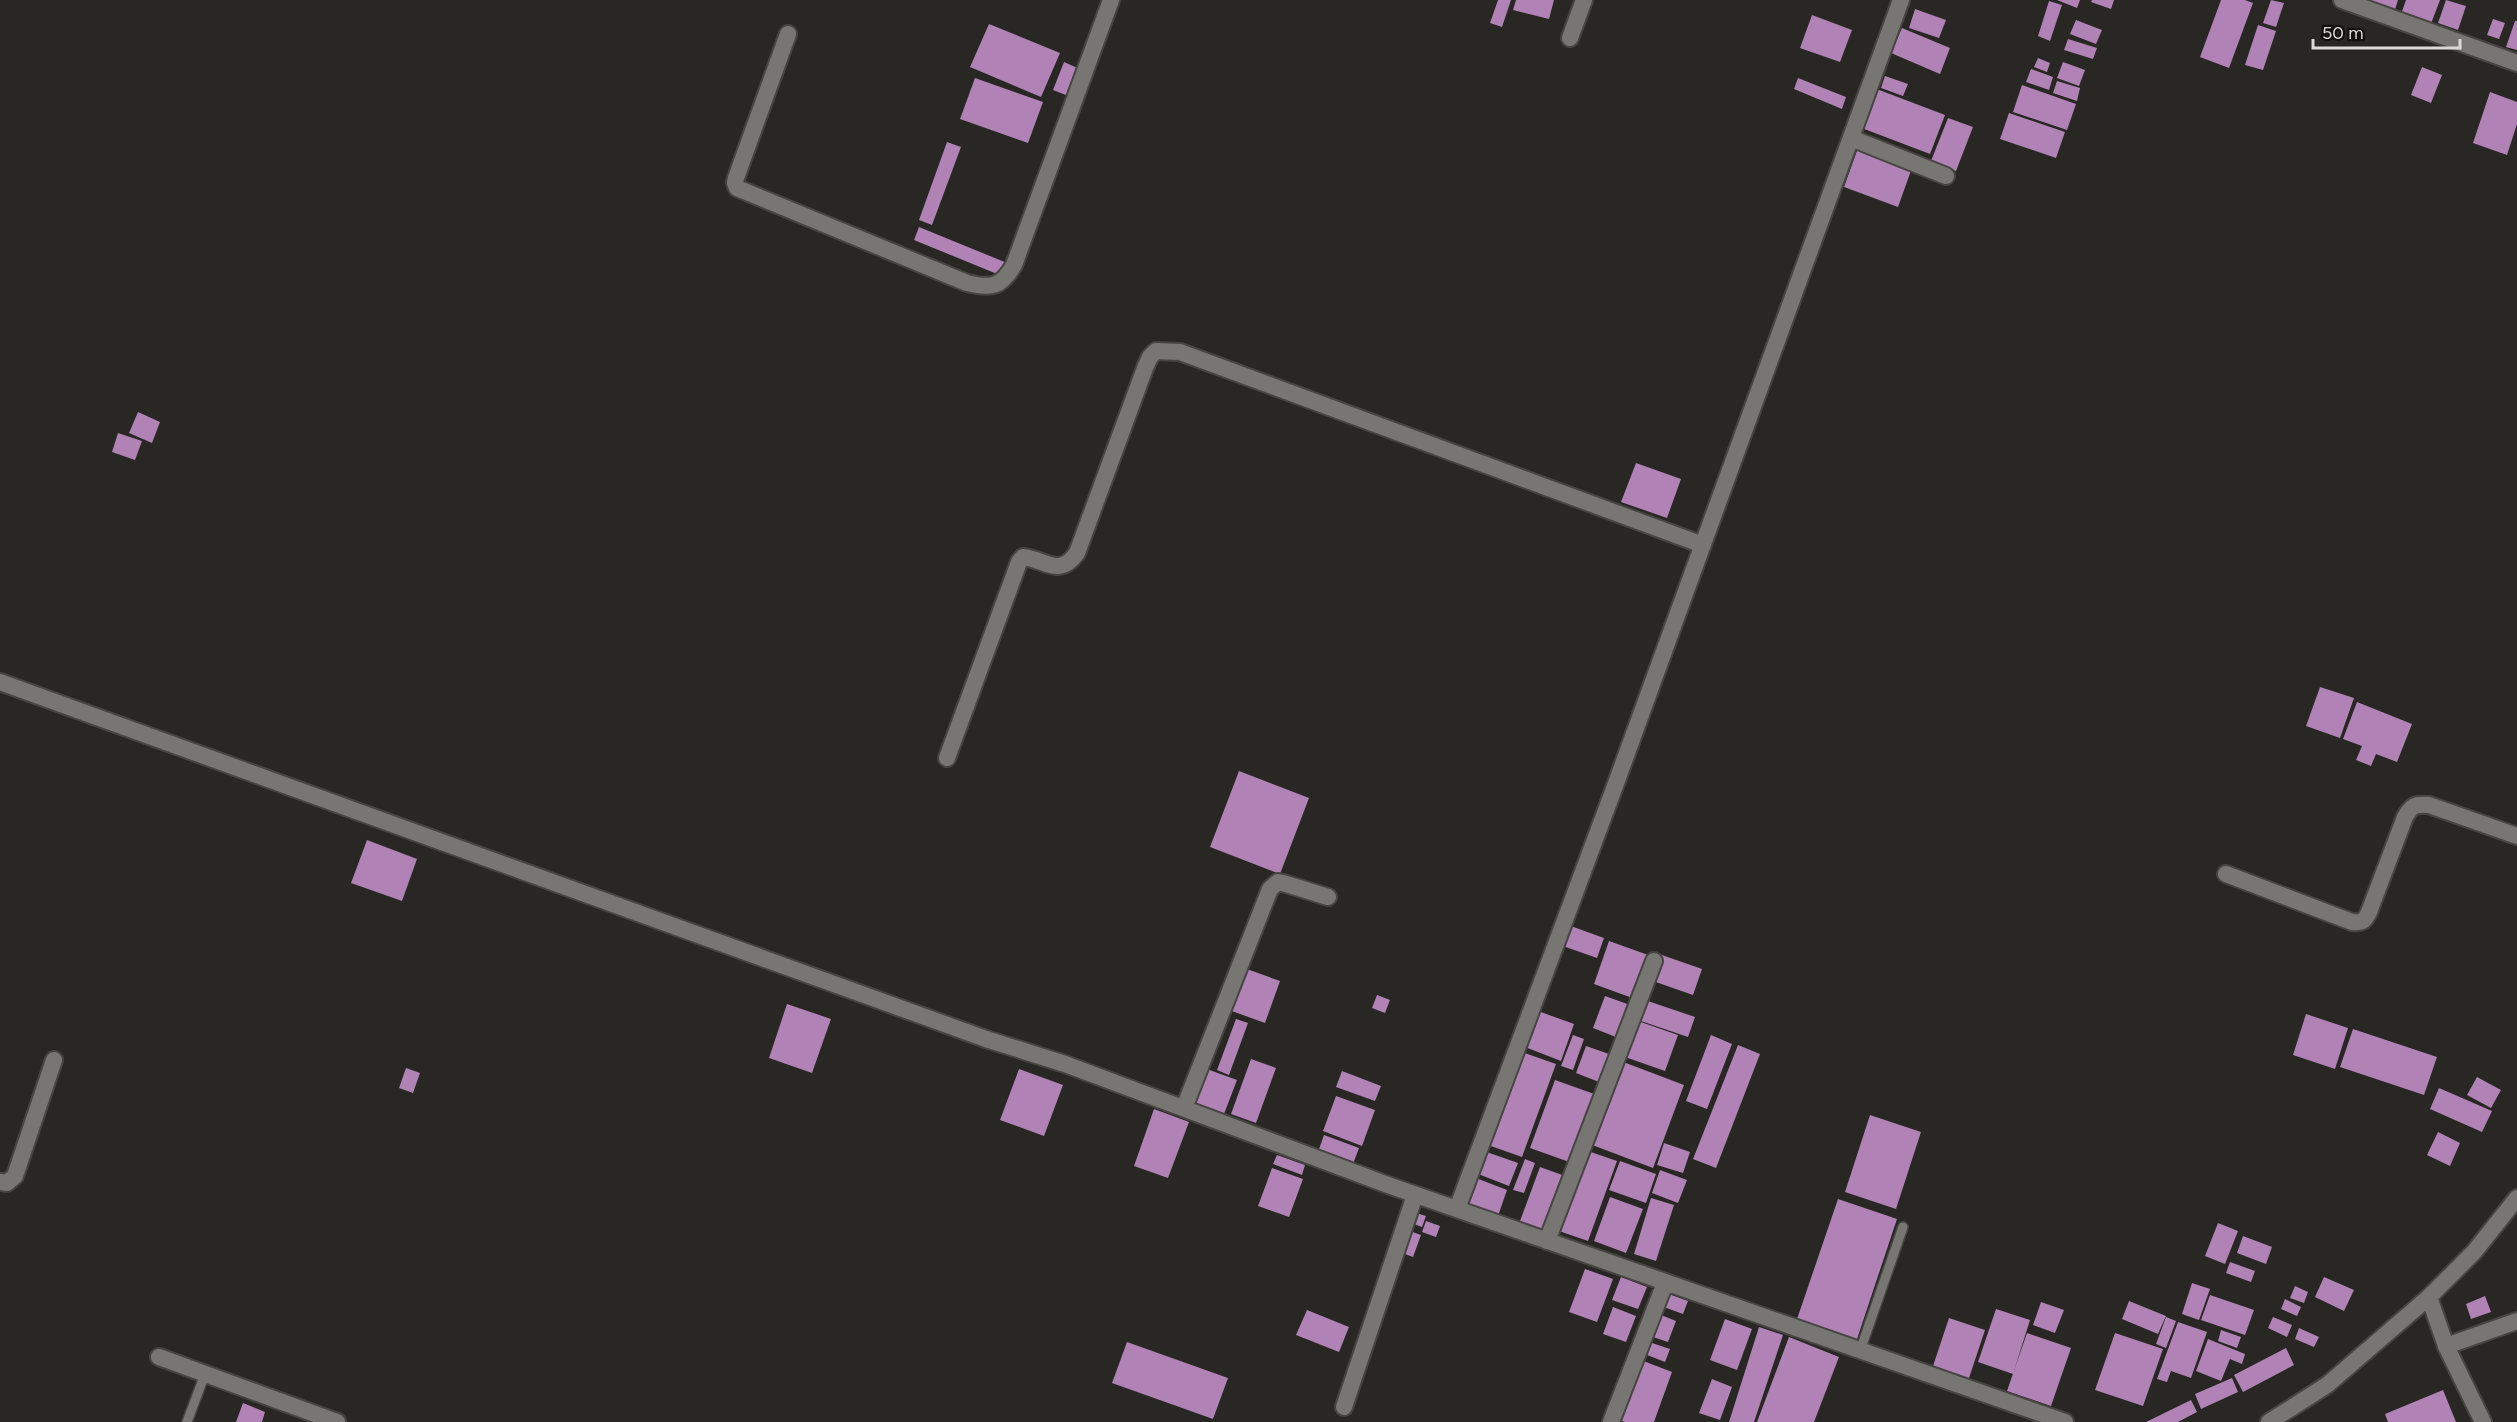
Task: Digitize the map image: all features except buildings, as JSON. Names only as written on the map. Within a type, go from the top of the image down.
[{"type":"street","points":[[788,34],[736,178],[737,188],[967,282],[982,286],[994,285],[1006,279],[1014,264],[1111,0]]},
{"type":"street","points":[[1570,38],[1584,0]]},
{"type":"street","points":[[1457,1209],[1703,545],[1901,0]]},
{"type":"street","points":[[2342,0],[2517,63]]},
{"type":"street","points":[[1851,138],[1946,176]]},
{"type":"street","points":[[947,758],[1019,562],[1023,557],[1051,567],[1061,567],[1071,562],[1077,553],[1145,368],[1156,351],[1180,352],[1703,545]]},
{"type":"street","points":[[0,682],[986,1039],[1065,1064],[1415,1195],[2065,1422]]},
{"type":"street","points":[[2226,874],[2360,923],[2366,920],[2405,817],[2410,808],[2416,804],[2429,805],[2517,836]]},
{"type":"street","points":[[1184,1108],[1269,889],[1278,882],[1328,897]]},
{"type":"street","points":[[1547,1241],[1654,961]]},
{"type":"street","points":[[0,1182],[8,1183],[15,1176],[54,1060]]},
{"type":"street","points":[[1344,1407],[1415,1195]]},
{"type":"street","points":[[2269,1422],[2327,1385],[2429,1297],[2474,1252],[2517,1198]]},
{"type":"street","points":[[1611,1422],[1665,1283]]},
{"type":"street","points":[[2429,1297],[2446,1346],[2483,1422]]},
{"type":"street","points":[[2446,1346],[2517,1321]]},
{"type":"street","points":[[159,1357],[337,1422]]},
{"type":"lane","points":[[1860,1351],[1903,1227]]},
{"type":"lane","points":[[188,1422],[205,1374]]}]
